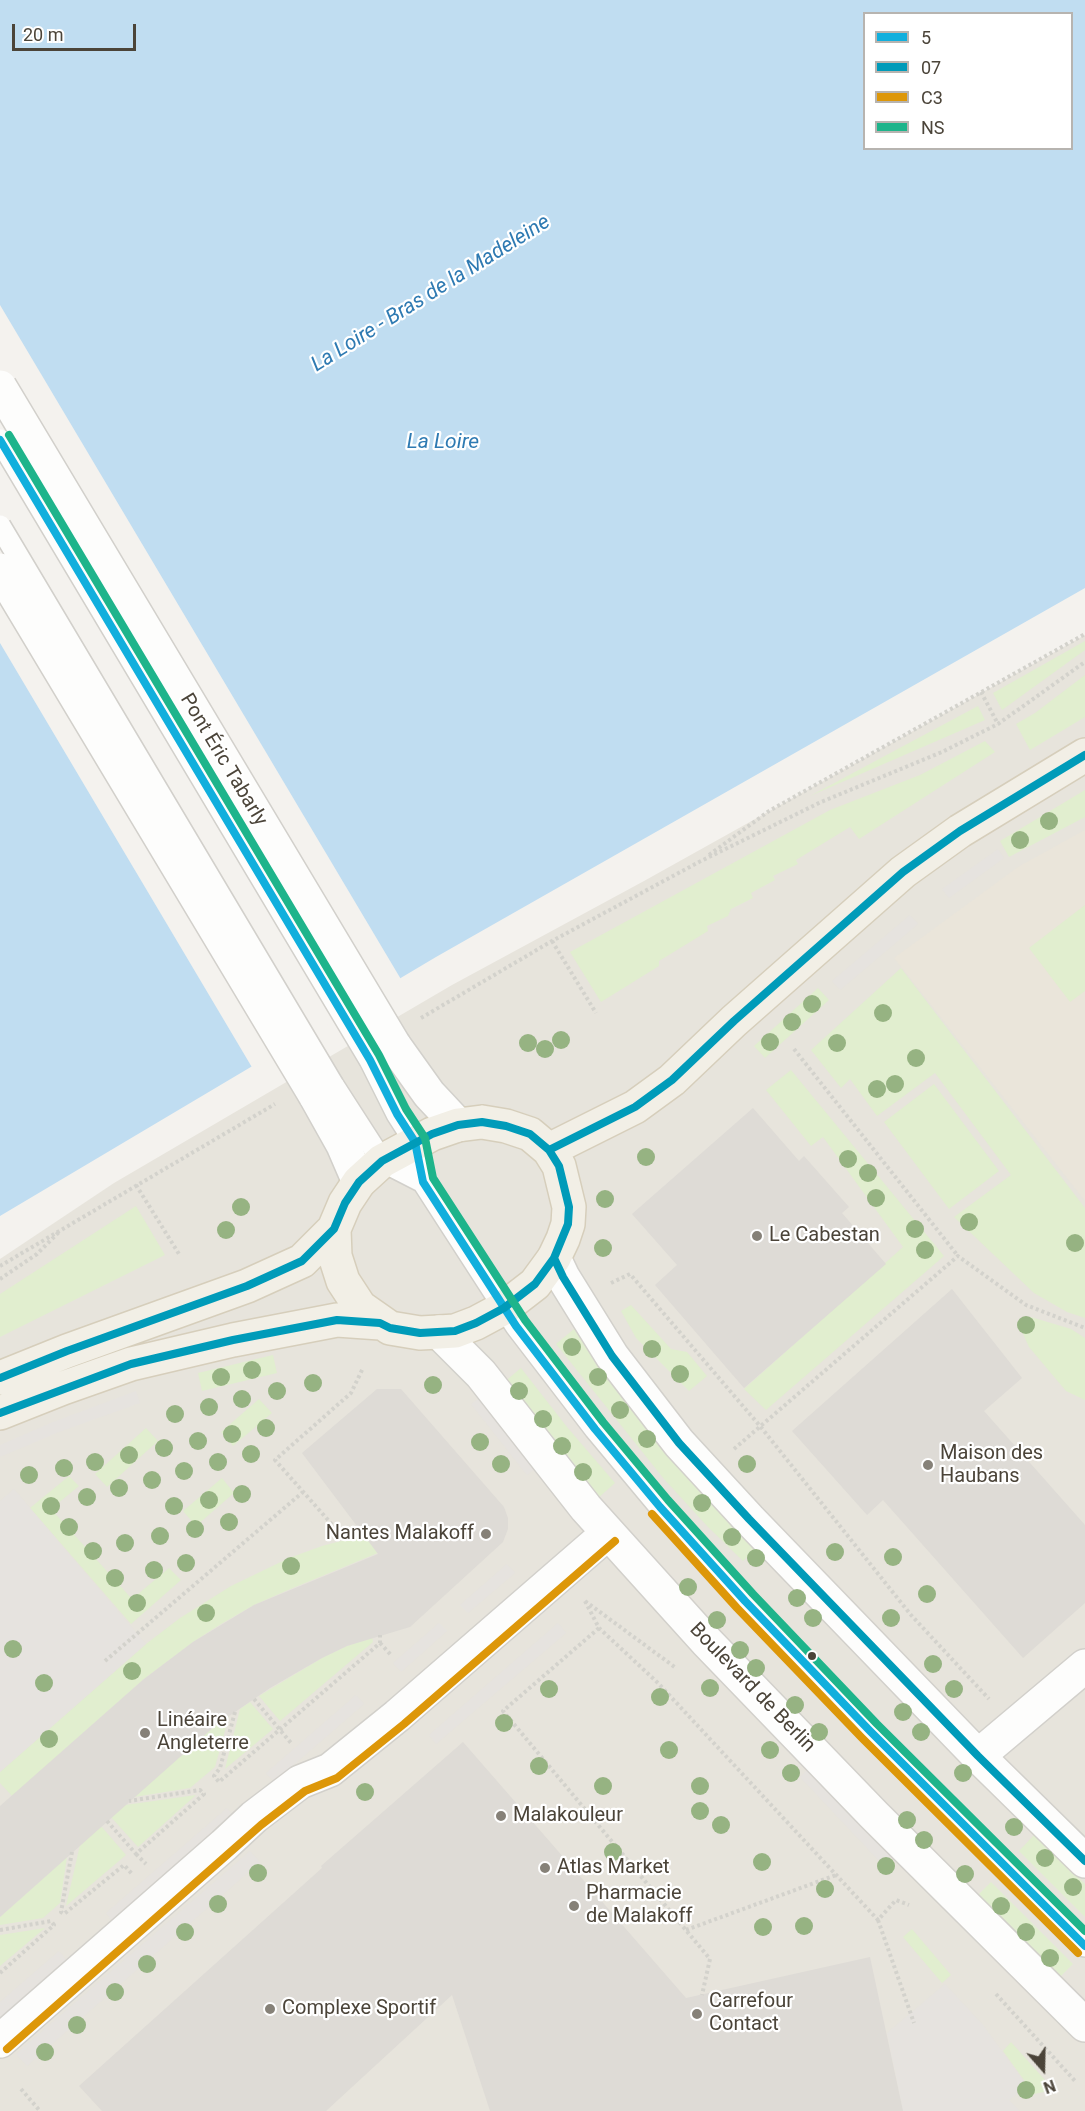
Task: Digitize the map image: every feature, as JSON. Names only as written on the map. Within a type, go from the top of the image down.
[{"type":"main road","points":[[549,1150],[634,1107],[672,1080],[734,1021],[903,872],[960,831],[1085,754]]},
{"type":"main road","points":[[0,1378],[67,1351],[247,1286],[302,1261],[334,1229],[345,1203],[371,1171],[415,1142],[458,1125],[482,1122],[506,1126],[530,1134],[549,1150],[559,1166],[569,1207],[568,1224],[554,1258],[535,1284],[504,1308],[455,1331],[403,1331],[390,1328],[360,1307],[343,1281],[335,1256],[334,1229]]},
{"type":"main road","points":[[0,1413],[131,1364],[233,1340],[337,1320],[380,1323]]},
{"type":"street","name":"Pont Éric Tabarly","points":[[0,387],[382,1053],[429,1094],[458,1125]]},
{"type":"street","points":[[0,570],[324,1090],[343,1144],[371,1171]]},
{"type":"street","points":[[554,1258],[562,1277],[612,1356],[680,1443],[749,1520],[978,1756],[1085,1861]]},
{"type":"street","name":"Boulevard de Berlin","points":[[439,1332],[481,1374],[568,1486],[706,1641],[866,1806],[1085,2025]]},
{"type":"street","points":[[0,2041],[254,1817],[300,1782],[330,1770],[397,1716],[608,1533]]},
{"type":"street","points":[[978,1756],[1085,1666]]},
{"type":"lane","points":[[0,440],[382,1053],[397,1114],[415,1142],[423,1182],[516,1326],[660,1507],[745,1601],[870,1731],[1085,1946]]},
{"type":"lane","points":[[0,526],[324,1090]]},
{"type":"lane","points":[[371,1171],[423,1182]]},
{"type":"path","points":[[699,862],[769,811],[1085,634]]},
{"type":"path","points":[[599,917],[699,862],[822,802],[920,762],[999,724],[1085,662]]},
{"type":"path","points":[[981,692],[999,724]]},
{"type":"path","points":[[552,941],[596,1013]]},
{"type":"path","points":[[794,1049],[958,1256],[1026,1305],[1085,1328]]},
{"type":"path","points":[[136,1185],[179,1254]]},
{"type":"path","points":[[0,1266],[64,1227],[37,1254],[0,1279]]},
{"type":"path","points":[[704,1470],[719,1461],[958,1256]]},
{"type":"path","points":[[603,1286],[630,1274],[760,1426],[911,1615],[1014,1726]]},
{"type":"path","points":[[336,1529],[275,1460],[351,1393],[363,1368]]},
{"type":"path","points":[[105,1661],[303,1492]]},
{"type":"path","points":[[585,1600],[599,1628],[658,1683],[878,1920],[914,2023]]},
{"type":"path","points":[[599,1628],[503,1711],[710,1959],[702,1995]]},
{"type":"path","points":[[380,1635],[380,1643],[392,1656]]},
{"type":"path","points":[[235,1712],[220,1768],[214,1776],[219,1782],[380,1643]]},
{"type":"path","points":[[254,1699],[291,1743]]},
{"type":"path","points":[[129,1801],[200,1790],[204,1794],[136,1854]]},
{"type":"path","points":[[107,1821],[147,1867]]},
{"type":"path","points":[[72,1852],[61,1912],[64,1914],[124,1865],[135,1877]]},
{"type":"path","points":[[686,1930],[836,1875]]},
{"type":"path","points":[[878,1920],[896,1900],[916,1908]]},
{"type":"path","points":[[0,1930],[51,1921],[54,1925],[0,1973]]},
{"type":"path","points":[[993,1992],[1075,2081]]},
{"type":"path","points":[[21,2089],[40,2111]]},
{"type":"shaded area","points":[[1085,635],[1085,2111],[0,2111],[0,1259],[114,1183],[452,985],[644,881]]},
{"type":"shaded area","points":[[1085,830],[1085,1201],[894,958],[1018,867]]},
{"type":"shaded area","points":[[998,849],[1004,858],[949,898],[942,889]]},
{"type":"shaded area","points":[[910,915],[918,924],[840,990],[832,981]]},
{"type":"shaded area","points":[[136,1391],[140,1403],[59,1432],[0,1457],[0,1445],[53,1422]]},
{"type":"shaded area","points":[[481,1397],[537,1467],[527,1475],[471,1404]]},
{"type":"shaded area","points":[[14,1489],[146,1644],[0,1772],[0,1501]]},
{"type":"shaded area","points":[[507,1564],[515,1573],[468,1613],[460,1605]]},
{"type":"shaded area","points":[[439,1623],[447,1631],[401,1672],[393,1663]]},
{"type":"shaded area","points":[[558,1623],[566,1633],[436,1744],[429,1735]]},
{"type":"shaded area","points":[[356,1695],[364,1704],[274,1782],[266,1773]]},
{"type":"shaded area","points":[[811,1766],[895,1852],[882,1864],[800,1777]]},
{"type":"shaded area","points":[[227,1808],[234,1816],[113,1922],[106,1913]]},
{"type":"shaded area","points":[[250,1851],[260,1862],[27,2066],[16,2054]]},
{"type":"shaded area","points":[[59,1951],[68,1962],[0,2019],[0,2002]]},
{"type":"shaded area","points":[[945,1984],[983,2025],[1028,2087],[1009,2100],[1020,2111],[903,2111],[887,2033]]},
{"type":"green space","points":[[1085,641],[1085,650],[1002,710],[993,693]]},
{"type":"green space","points":[[1085,675],[1085,717],[1030,750],[1016,724],[1035,713]]},
{"type":"green space","points":[[978,706],[985,720],[810,796]]},
{"type":"green space","points":[[985,741],[995,752],[859,839],[850,827],[796,860],[798,864],[773,876],[775,880],[751,893],[753,898],[731,909],[728,916],[707,926],[708,931],[659,961],[659,966],[601,1002],[570,952],[830,810],[920,775]]},
{"type":"green space","points":[[1085,790],[1085,817],[1009,857],[1000,841]]},
{"type":"green space","points":[[1085,905],[1085,991],[1070,1002],[1029,948]]},
{"type":"green space","points":[[901,968],[1085,1208],[1085,1318],[1067,1312],[1034,1293],[954,1217],[1011,1175],[935,1073],[877,1116],[850,1079],[841,1088],[811,1050]]},
{"type":"green space","points":[[818,988],[829,1000],[765,1058],[754,1046]]},
{"type":"green space","points":[[791,1070],[944,1256],[766,1410],[744,1389],[903,1247],[823,1137],[811,1146],[766,1090]]},
{"type":"green space","points":[[934,1084],[999,1171],[949,1209],[884,1122]]},
{"type":"green space","points":[[136,1206],[165,1255],[0,1337],[0,1294]]},
{"type":"green space","points":[[631,1305],[671,1349],[687,1352],[707,1376],[689,1391],[636,1338],[621,1311]]},
{"type":"green space","points":[[1031,1317],[1071,1329],[1085,1338],[1085,1400],[1066,1391],[1029,1347],[1018,1323],[1021,1319]]},
{"type":"green space","points":[[574,1329],[628,1398],[760,1545],[743,1561],[664,1479],[556,1344]]},
{"type":"green space","points":[[273,1355],[277,1373],[202,1391],[198,1373]]},
{"type":"green space","points":[[521,1368],[615,1483],[597,1499],[503,1383]]},
{"type":"green space","points":[[259,1399],[272,1413],[233,1446],[221,1432]]},
{"type":"green space","points":[[146,1428],[158,1441],[107,1487],[95,1474]]},
{"type":"green space","points":[[69,1476],[79,1486],[51,1509],[132,1599],[169,1568],[181,1580],[131,1624],[30,1508]]},
{"type":"green space","points":[[222,1478],[234,1493],[196,1526],[183,1511]]},
{"type":"green space","points":[[379,1531],[385,1550],[254,1605],[221,1624],[144,1679],[12,1796],[0,1783],[0,1772],[146,1644],[180,1618],[231,1586],[289,1558],[322,1546]]},
{"type":"green space","points":[[372,1637],[373,1642],[280,1721],[259,1696],[322,1658]]},
{"type":"green space","points":[[250,1702],[273,1729],[225,1769],[240,1709]]},
{"type":"green space","points":[[229,1716],[215,1767],[190,1788],[134,1797],[216,1725]]},
{"type":"green space","points":[[196,1795],[138,1847],[111,1817],[125,1805]]},
{"type":"green space","points":[[101,1826],[126,1855],[66,1906],[80,1845]]},
{"type":"green space","points":[[1035,1834],[1085,1884],[1085,1917],[1019,1851]]},
{"type":"green space","points":[[67,1857],[60,1903],[43,1918],[0,1925],[0,1917]]},
{"type":"green space","points":[[991,1882],[1073,1964],[1056,1981],[975,1898]]},
{"type":"green space","points":[[45,1928],[0,1966],[0,1935]]},
{"type":"green space","points":[[912,1929],[951,1975],[942,1983],[903,1937]]},
{"type":"green space","points":[[1011,2042],[1054,2090],[1034,2094],[1003,2051]]},
{"type":"water","name":"La Loire","points":[[0,0],[1085,0],[1085,588],[436,957],[0,1216]]},
{"type":"pier","points":[[0,305],[402,981],[253,1069],[0,643]]},
{"type":"building","name":"Le Cabestan","points":[[753,1108],[799,1161],[804,1156],[849,1207],[842,1213],[886,1264],[744,1388],[655,1285],[677,1265],[632,1214]]},
{"type":"building","name":"Maison des Haubans","points":[[952,1289],[1022,1378],[984,1411],[1085,1525],[1085,1603],[1023,1658],[883,1500],[867,1515],[792,1431]]},
{"type":"building","name":"Linéaire Angleterre","points":[[377,1389],[401,1389],[504,1507],[508,1518],[508,1529],[503,1542],[410,1627],[347,1646],[322,1658],[270,1688],[216,1725],[0,1917],[0,1806],[144,1679],[193,1642],[254,1605],[378,1554],[302,1453]]},
{"type":"building","points":[[463,1742],[686,1998],[870,1957],[903,2111],[490,2111],[452,1995],[326,2111],[102,2111],[79,2086],[322,1868],[321,1866]]},
{"type":"transit line","name":"NS","points":[[9,435],[379,1055],[406,1109],[425,1138],[433,1178],[525,1320],[603,1422],[668,1500],[753,1594],[877,1724],[1085,1931]]},
{"type":"transit line","name":"5","points":[[0,440],[370,1060],[397,1114],[415,1142],[423,1182],[516,1326],[595,1429],[660,1507],[745,1601],[870,1731],[1085,1946]]},
{"type":"transit line","name":"07","points":[[549,1150],[635,1107],[672,1080],[734,1021],[903,872],[960,831],[1085,755]]},
{"type":"transit line","name":"07","points":[[0,1378],[67,1351],[247,1286],[302,1261],[334,1229],[345,1203],[359,1182],[382,1161],[432,1134],[458,1125],[482,1122],[506,1126],[530,1134],[549,1150],[559,1166],[569,1207],[568,1224],[554,1258],[535,1284],[504,1308],[476,1323],[455,1331],[420,1333],[390,1328],[380,1323],[337,1320],[233,1340],[131,1364],[0,1413]]},
{"type":"transit line","name":"07","points":[[554,1258],[563,1277],[612,1356],[679,1443],[749,1519],[978,1756],[1085,1861]]},
{"type":"transit line","name":"C3","points":[[652,1514],[737,1608],[862,1738],[1078,1953]]},
{"type":"transit line","name":"C3","points":[[7,2049],[261,1825],[305,1791],[337,1778],[404,1724],[615,1541]]},
{"type":"place","name":"Le Cabestan","points":[[757,1236]]},
{"type":"place","name":"Maison des Haubans","points":[[928,1465]]},
{"type":"place","name":"Nantes Malakoff","points":[[486,1534]]},
{"type":"place","name":"Linéaire Angleterre","points":[[145,1733]]},
{"type":"place","name":"Malakouleur","points":[[501,1816]]},
{"type":"place","name":"Atlas Market","points":[[545,1868]]},
{"type":"place","name":"Pharmacie de Malakoff","points":[[574,1906]]},
{"type":"place","name":"Complexe Sportif","points":[[270,2009]]},
{"type":"place","name":"Carrefour Contact","points":[[697,2014]]},
{"type":"water label","name":"La Loire - Bras de la Madeleine","points":[[431,294]]}]
